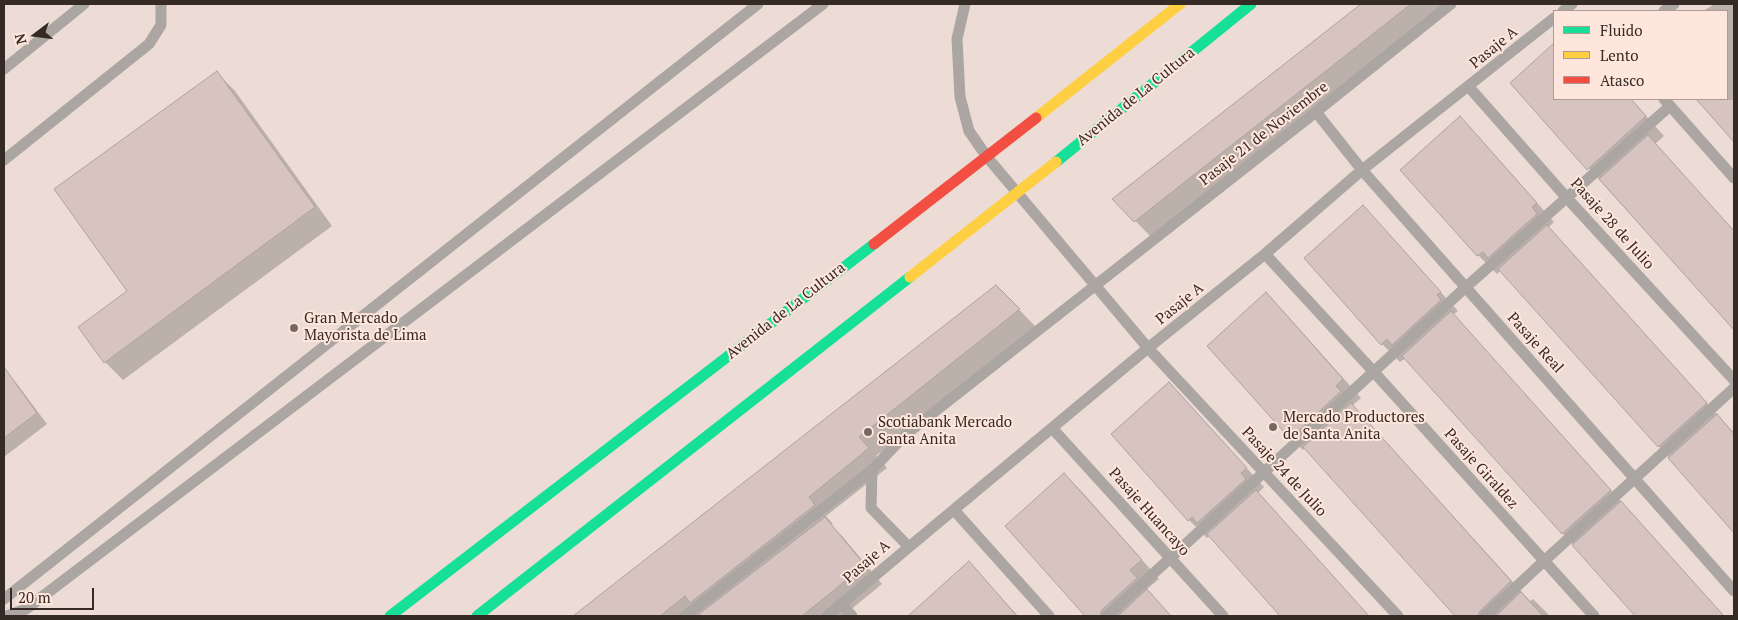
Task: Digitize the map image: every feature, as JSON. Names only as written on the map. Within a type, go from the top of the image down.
[{"type":"main road","name":"Avenida de La Cultura","points":[[390,616],[987,157],[1180,4]]},
{"type":"main road","name":"Avenida de La Cultura","points":[[477,616],[1018,193],[1251,4]]},
{"type":"lane","points":[[4,69],[84,4]]},
{"type":"lane","points":[[4,160],[149,44],[161,25],[161,4]]},
{"type":"lane","points":[[4,599],[758,4]]},
{"type":"lane","points":[[7,616],[26,609],[823,4]]},
{"type":"lane","name":"Pasaje 24 de Julio","points":[[965,4],[957,39],[960,97],[969,130],[987,157],[1148,348],[1398,616]]},
{"type":"lane","name":"Pasaje 21 de Noviembre","points":[[872,470],[905,435],[1451,4]]},
{"type":"lane","name":"Pasaje A","points":[[827,616],[1148,348],[1265,254],[1362,170],[1553,19]]},
{"type":"lane","name":"Pasaje 28 de Julio","points":[[1469,87],[1566,198],[1734,380]]},
{"type":"lane","points":[[1107,616],[1373,371],[1566,198],[1667,102],[1734,178]]},
{"type":"lane","name":"Pasaje Real","points":[[1316,112],[1362,170],[1734,591]]},
{"type":"lane","name":"Pasaje Giraldez","points":[[1265,254],[1594,616]]},
{"type":"lane","points":[[1486,616],[1734,388]]},
{"type":"lane","name":"Pasaje Huancayo","points":[[1052,428],[1223,616]]},
{"type":"lane","points":[[872,470],[871,508],[909,547]]},
{"type":"lane","points":[[686,616],[872,470]]},
{"type":"lane","points":[[954,510],[1049,616]]},
{"type":"lane","points":[[842,604],[852,616]]},
{"type":"building","points":[[1361,4],[1411,4],[1134,222],[1112,199]]},
{"type":"building","points":[[1553,44],[1553,100],[1632,100],[1646,116],[1587,170],[1510,83]]},
{"type":"building","points":[[217,71],[315,207],[104,363],[78,327],[127,291],[54,189]]},
{"type":"building","points":[[1734,99],[1734,142],[1697,100]]},
{"type":"building","points":[[1460,116],[1537,203],[1532,207],[1537,214],[1488,258],[1483,252],[1477,256],[1400,170]]},
{"type":"building","points":[[1648,135],[1734,231],[1734,330],[1599,179]]},
{"type":"building","points":[[1363,205],[1441,292],[1437,295],[1441,300],[1392,345],[1387,339],[1381,345],[1304,258]]},
{"type":"building","points":[[1547,225],[1707,403],[1658,447],[1498,269]]},
{"type":"building","points":[[996,285],[1020,309],[859,437],[869,448],[809,497],[815,505],[690,603],[685,596],[660,616],[573,616]]},
{"type":"building","points":[[1266,292],[1343,379],[1336,386],[1341,391],[1293,436],[1287,430],[1284,432],[1207,346]]},
{"type":"building","points":[[1451,311],[1611,490],[1562,534],[1402,356]]},
{"type":"building","points":[[4,367],[37,413],[4,438]]},
{"type":"building","points":[[1169,382],[1247,468],[1241,473],[1246,479],[1197,523],[1192,517],[1188,521],[1111,434]]},
{"type":"building","points":[[1351,403],[1511,581],[1480,611],[1478,616],[1455,616],[1303,447]]},
{"type":"building","points":[[1717,414],[1734,434],[1734,533],[1668,458]]},
{"type":"building","points":[[1064,473],[1142,560],[1130,570],[1137,578],[1102,610],[1100,616],[1085,616],[1005,526]]},
{"type":"building","points":[[1256,490],[1369,616],[1280,616],[1207,534]]},
{"type":"building","points":[[1621,501],[1724,616],[1635,616],[1572,545]]},
{"type":"building","points":[[825,517],[865,565],[802,616],[701,616],[699,614]]},
{"type":"building","points":[[969,561],[1017,616],[908,616]]},
{"type":"building","points":[[1147,589],[1171,616],[1118,616]]},
{"type":"building","points":[[1521,592],[1543,616],[1496,616]]},
{"type":"traffic: fast","points":[[1056,162],[1251,4]]},
{"type":"traffic: fast","points":[[390,616],[874,244]]},
{"type":"traffic: fast","points":[[477,616],[910,277]]},
{"type":"traffic: slow","points":[[1036,118],[1180,4]]},
{"type":"traffic: slow","points":[[910,277],[1056,162]]},
{"type":"traffic: jam","points":[[874,244],[1036,118]]},
{"type":"place","name":"Gran Mercado Mayorista de Lima","points":[[294,328]]},
{"type":"place","name":"Mercado Productores de Santa Anita","points":[[1273,427]]},
{"type":"place","name":"Scotiabank Mercado Santa Anita","points":[[868,432]]}]
